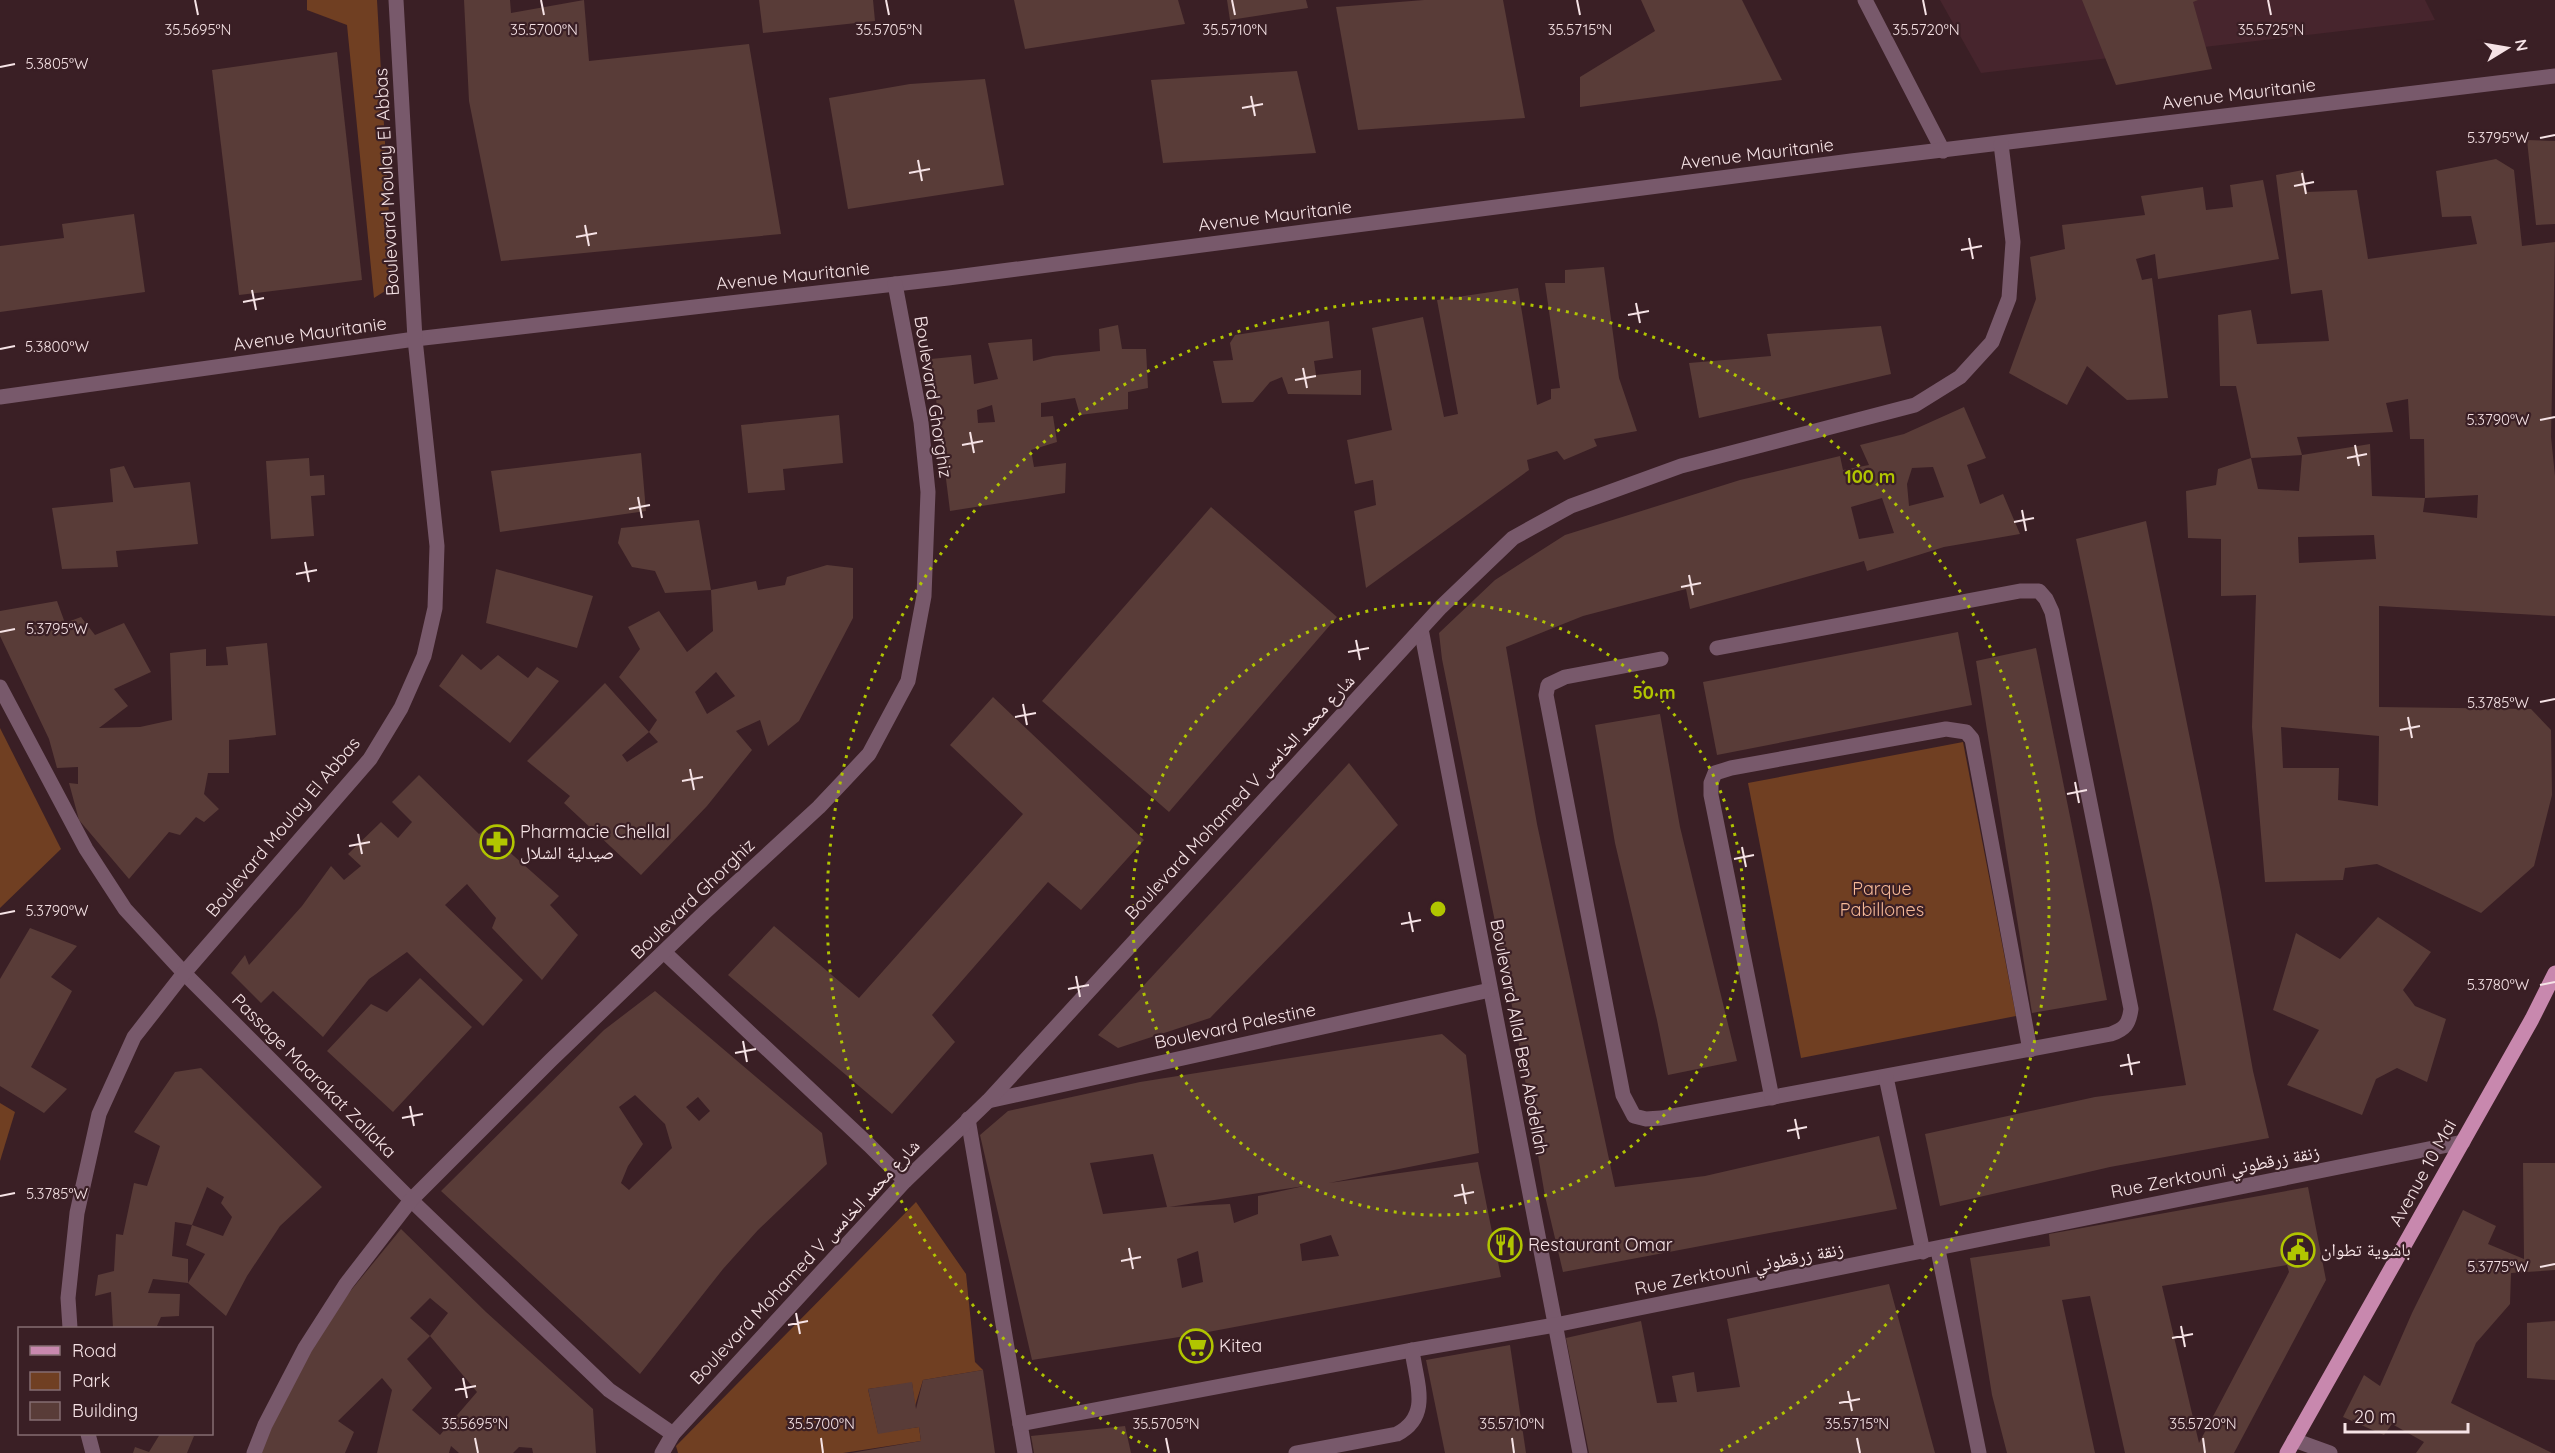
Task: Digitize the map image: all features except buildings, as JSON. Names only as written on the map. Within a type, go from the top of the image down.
[{"type":"main road","name":"Avenue 10 Mai","points":[[2291,1447],[2463,1143],[2555,973]]},
{"type":"street","name":"Boulevard Moulay El Abbas","points":[[70,1327],[68,1298],[77,1213],[99,1114],[134,1037],[184,973],[370,759],[401,708],[424,656],[435,608],[437,546],[415,339],[396,0]]},
{"type":"street","points":[[1864,0],[1942,151]]},
{"type":"street","name":"Avenue Mauritanie","points":[[0,397],[415,339],[895,284],[2555,76]]},
{"type":"street","name":"Boulevard Mohamed V شارع محمد الخامس","points":[[662,1453],[673,1434],[904,1181],[988,1101],[1421,629],[1513,538],[1571,506],[1681,466],[1915,405],[1960,377],[1992,342],[2009,298],[2013,242],[2001,144]]},
{"type":"street","name":"Boulevard Ghorghiz","points":[[254,1453],[265,1425],[305,1348],[346,1284],[411,1200],[551,1060],[665,953],[705,912],[819,807],[869,754],[908,681],[924,596],[928,492],[921,422],[895,284]]},
{"type":"street","points":[[1661,659],[1565,677],[1548,685],[1546,695],[1623,1095],[1634,1116],[1646,1119],[1772,1098],[2030,1050],[2122,1030],[2129,1023],[2131,1009],[2054,624],[2046,599],[2038,591],[2020,591],[1717,648]]},
{"type":"street","name":"Boulevard Allal Ben Abdellah","points":[[1421,629],[1580,1453]]},
{"type":"street","name":"Passage Maarakat Zallaka","points":[[0,687],[86,849],[125,909],[184,973],[411,1200],[609,1390],[673,1434]]},
{"type":"street","points":[[1772,1098],[1711,795],[1711,783],[1715,774],[1731,768],[1946,729],[1966,732],[1972,739],[2030,1050]]},
{"type":"street","points":[[665,953],[869,1145],[904,1181]]},
{"type":"street","name":"Boulevard Palestine","points":[[988,1101],[1490,990]]},
{"type":"street","points":[[1886,1077],[1979,1453]]},
{"type":"street","points":[[968,1119],[1025,1453]]},
{"type":"street","name":"Rue Zerktouni زنقة زرقطوني","points":[[1020,1424],[1554,1325],[2463,1143]]},
{"type":"street","points":[[1296,1453],[1397,1434],[1409,1428],[1417,1416],[1419,1405],[1412,1350]]},
{"type":"street","points":[[88,1435],[93,1453]]},
{"type":"street","points":[[2291,1447],[2330,1453]]},
{"type":"shaded area","points":[[1940,0],[2425,0],[2435,20],[1981,73]]},
{"type":"green space","points":[[307,0],[377,0],[393,286],[374,298],[347,25],[307,10]]},
{"type":"green space","points":[[0,728],[61,849],[0,908]]},
{"type":"green space","name":"Parque Pabillones","points":[[1963,742],[2016,1016],[1801,1058],[1748,783]]},
{"type":"green space","points":[[0,1103],[15,1112],[0,1161]]},
{"type":"green space","points":[[916,1202],[966,1274],[975,1362],[983,1370],[923,1380],[915,1406],[912,1383],[868,1389],[878,1433],[919,1427],[921,1441],[843,1453],[678,1453],[676,1446]]},
{"type":"place","name":"Pharmacie Chellal صيدلية الشلال","points":[[497,842]]},
{"type":"place","name":"Restaurant Omar","points":[[1505,1245]]},
{"type":"place","name":"باشوية تطوان","points":[[2298,1250]]},
{"type":"place","name":"Kitea","points":[[1196,1346]]}]
